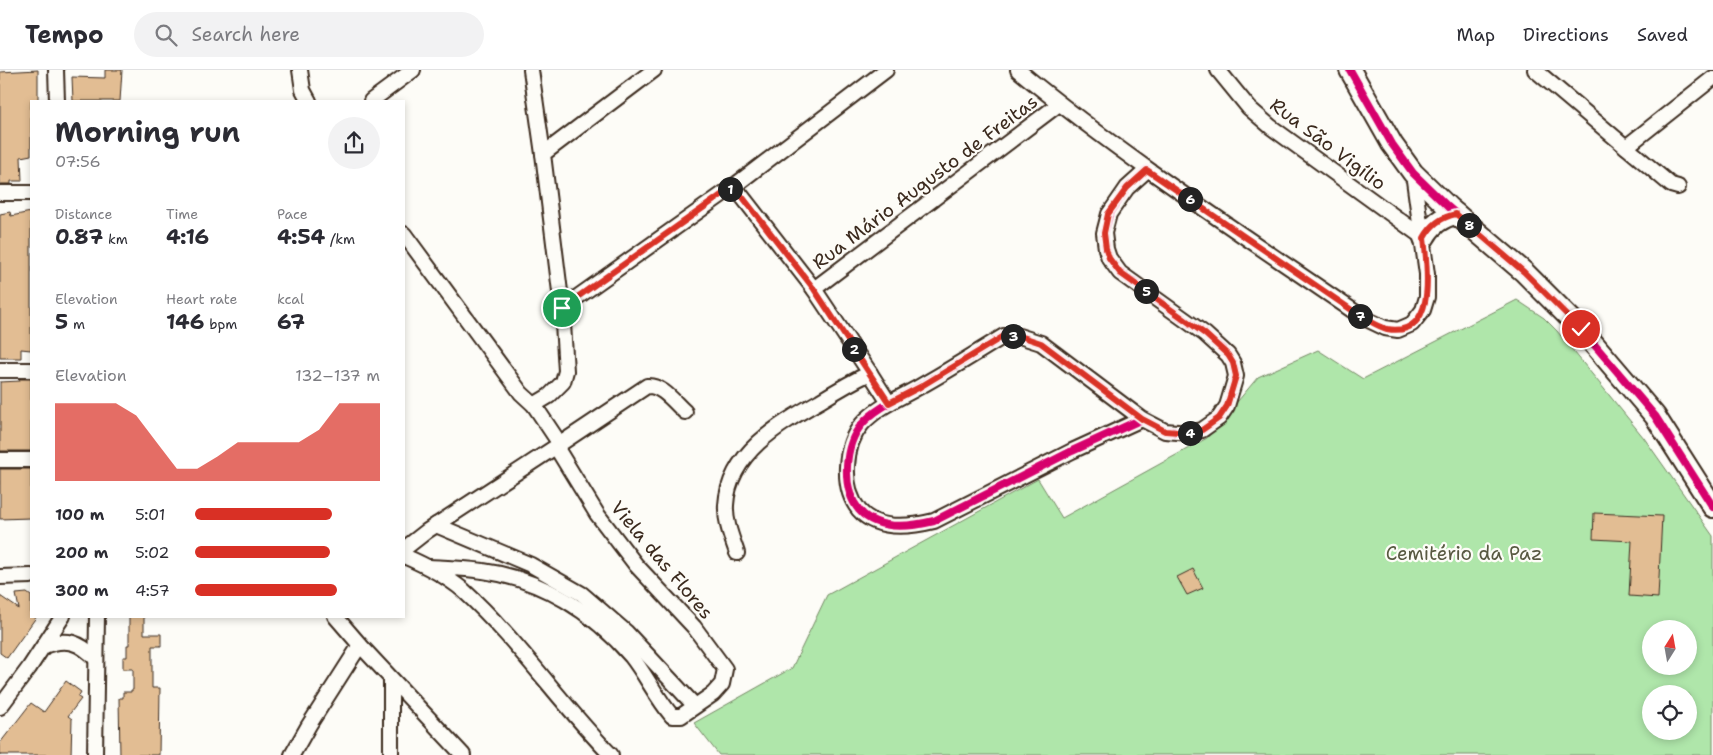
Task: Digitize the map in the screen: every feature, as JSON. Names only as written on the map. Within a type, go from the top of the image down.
[{"type":"main road","points":[[1350,70],[1392,144],[1414,173],[1456,214],[1531,278],[1581,329],[1655,416],[1713,507]]},
{"type":"main road","points":[[1424,238],[1432,225],[1439,220],[1456,214]]},
{"type":"street","points":[[56,70],[57,100]]},
{"type":"street","points":[[300,70],[303,90],[308,100]]},
{"type":"street","points":[[372,100],[413,70]]},
{"type":"street","points":[[531,70],[562,308],[566,371],[563,382],[553,392],[534,405]]},
{"type":"street","points":[[543,154],[654,70]]},
{"type":"street","points":[[562,308],[734,186],[886,70]]},
{"type":"street","points":[[1018,70],[1059,104],[1147,170],[1362,317],[1385,328],[1398,330],[1412,324],[1423,310],[1427,297],[1424,238],[1414,173]]},
{"type":"street","name":"Rua São Vigílio","points":[[1218,70],[1249,108],[1271,126],[1424,238]]},
{"type":"street","points":[[1536,70],[1671,185],[1678,187]]},
{"type":"street","points":[[1626,147],[1713,78]]},
{"type":"street","name":"Rua Mário Augusto de Freitas","points":[[814,289],[1059,104]]},
{"type":"street","points":[[1142,419],[1072,451],[934,521],[905,526],[887,525],[871,520],[858,509],[850,492],[847,474],[851,446],[856,433],[863,423],[889,403],[920,387],[1004,336],[1020,336],[1041,343],[1142,419],[1165,431],[1190,433],[1202,430],[1219,418],[1227,406],[1236,376],[1233,363],[1228,355],[1205,334],[1120,273],[1109,258],[1106,249],[1104,233],[1108,214],[1127,188],[1147,170]]},
{"type":"street","points":[[734,186],[814,289],[889,403]]},
{"type":"street","points":[[0,193],[30,193]]},
{"type":"street","name":"Viela das Flores","points":[[405,235],[521,393],[534,405],[603,521],[636,565],[694,626],[725,669],[725,678],[720,688],[695,706]]},
{"type":"street","points":[[0,370],[30,370]]},
{"type":"street","points":[[737,554],[728,526],[726,503],[729,488],[745,458],[774,429],[798,413],[870,373]]},
{"type":"street","points":[[405,549],[436,525],[523,466],[646,386],[660,389],[685,412]]},
{"type":"street","points":[[0,460],[30,460]]},
{"type":"street","points":[[430,567],[484,571],[536,585],[559,596],[580,609],[632,658],[672,716],[681,716],[695,706],[626,632],[582,594],[531,565],[436,525]]},
{"type":"street","points":[[405,556],[430,567],[462,590],[500,628],[604,753]]},
{"type":"street","points":[[0,577],[30,576]]},
{"type":"street","points":[[0,707],[62,618]]},
{"type":"street","points":[[95,755],[97,618]]},
{"type":"street","points":[[337,618],[463,755]]},
{"type":"street","points":[[44,646],[53,642],[71,642],[88,650],[96,659]]},
{"type":"street","points":[[292,755],[360,645]]},
{"type":"street","points":[[391,678],[391,755]]},
{"type":"green space","name":"Cemitério da Paz","points":[[1517,300],[1544,318],[1557,331],[1644,438],[1713,536],[1713,755],[719,755],[694,723],[792,668],[827,595],[1038,479],[1062,518],[1207,438],[1258,377],[1318,350],[1363,379]]},
{"type":"building","points":[[38,70],[38,100],[30,100],[30,155],[21,157],[22,181],[11,181],[11,184],[0,184],[0,72]]},
{"type":"building","points":[[105,70],[122,70],[120,100],[73,100],[72,77],[105,78]]},
{"type":"building","points":[[10,212],[11,216],[30,212],[30,350],[21,349],[21,358],[0,358],[0,214]]},
{"type":"building","points":[[19,379],[30,379],[30,451],[0,451],[0,382],[20,381]]},
{"type":"building","points":[[0,469],[30,469],[30,518],[0,519]]},
{"type":"building","points":[[1594,513],[1662,516],[1658,598],[1629,596],[1632,541],[1593,539]]},
{"type":"building","points":[[1193,569],[1203,588],[1187,595],[1177,577]]},
{"type":"building","points":[[27,593],[30,595],[30,618],[36,618],[7,658],[0,653],[0,596],[19,609],[16,594]]},
{"type":"building","points":[[129,618],[144,618],[144,634],[161,634],[161,646],[152,646],[152,688],[160,688],[159,755],[120,755],[119,698],[123,698],[123,692],[131,692],[133,690],[133,669],[123,669],[123,657],[127,657],[127,645],[129,645]]},
{"type":"building","points":[[66,681],[81,692],[78,697],[81,699],[68,716],[72,719],[71,755],[0,755],[0,743],[31,703],[44,712]]},
{"type":"cycle path","points":[[1350,70],[1392,144],[1413,173],[1448,207],[1524,272],[1581,329],[1655,416],[1713,507]]},
{"type":"cycle path","points":[[1142,419],[1072,451],[934,521],[904,526],[894,526],[875,521],[866,517],[859,510],[849,490],[847,467],[851,443],[862,424],[868,418],[889,403],[941,375],[1004,336],[1019,336],[1041,343],[1142,419],[1165,431],[1190,433],[1202,430],[1219,418],[1227,406],[1236,376],[1233,363],[1228,355],[1205,334],[1120,273],[1109,258],[1106,249],[1104,233],[1109,214],[1127,188],[1147,170]]},
{"type":"route","points":[[562,308],[734,186],[814,289],[889,403],[920,387],[1004,336],[1020,336],[1041,343],[1142,419],[1165,431],[1190,433],[1202,430],[1219,418],[1227,406],[1236,376],[1233,363],[1228,355],[1205,334],[1120,273],[1109,258],[1104,233],[1108,214],[1127,188],[1147,170],[1362,317],[1385,328],[1398,330],[1405,328],[1412,324],[1423,310],[1427,297],[1424,238],[1432,225],[1444,217],[1456,214],[1524,272],[1581,329]]}]
